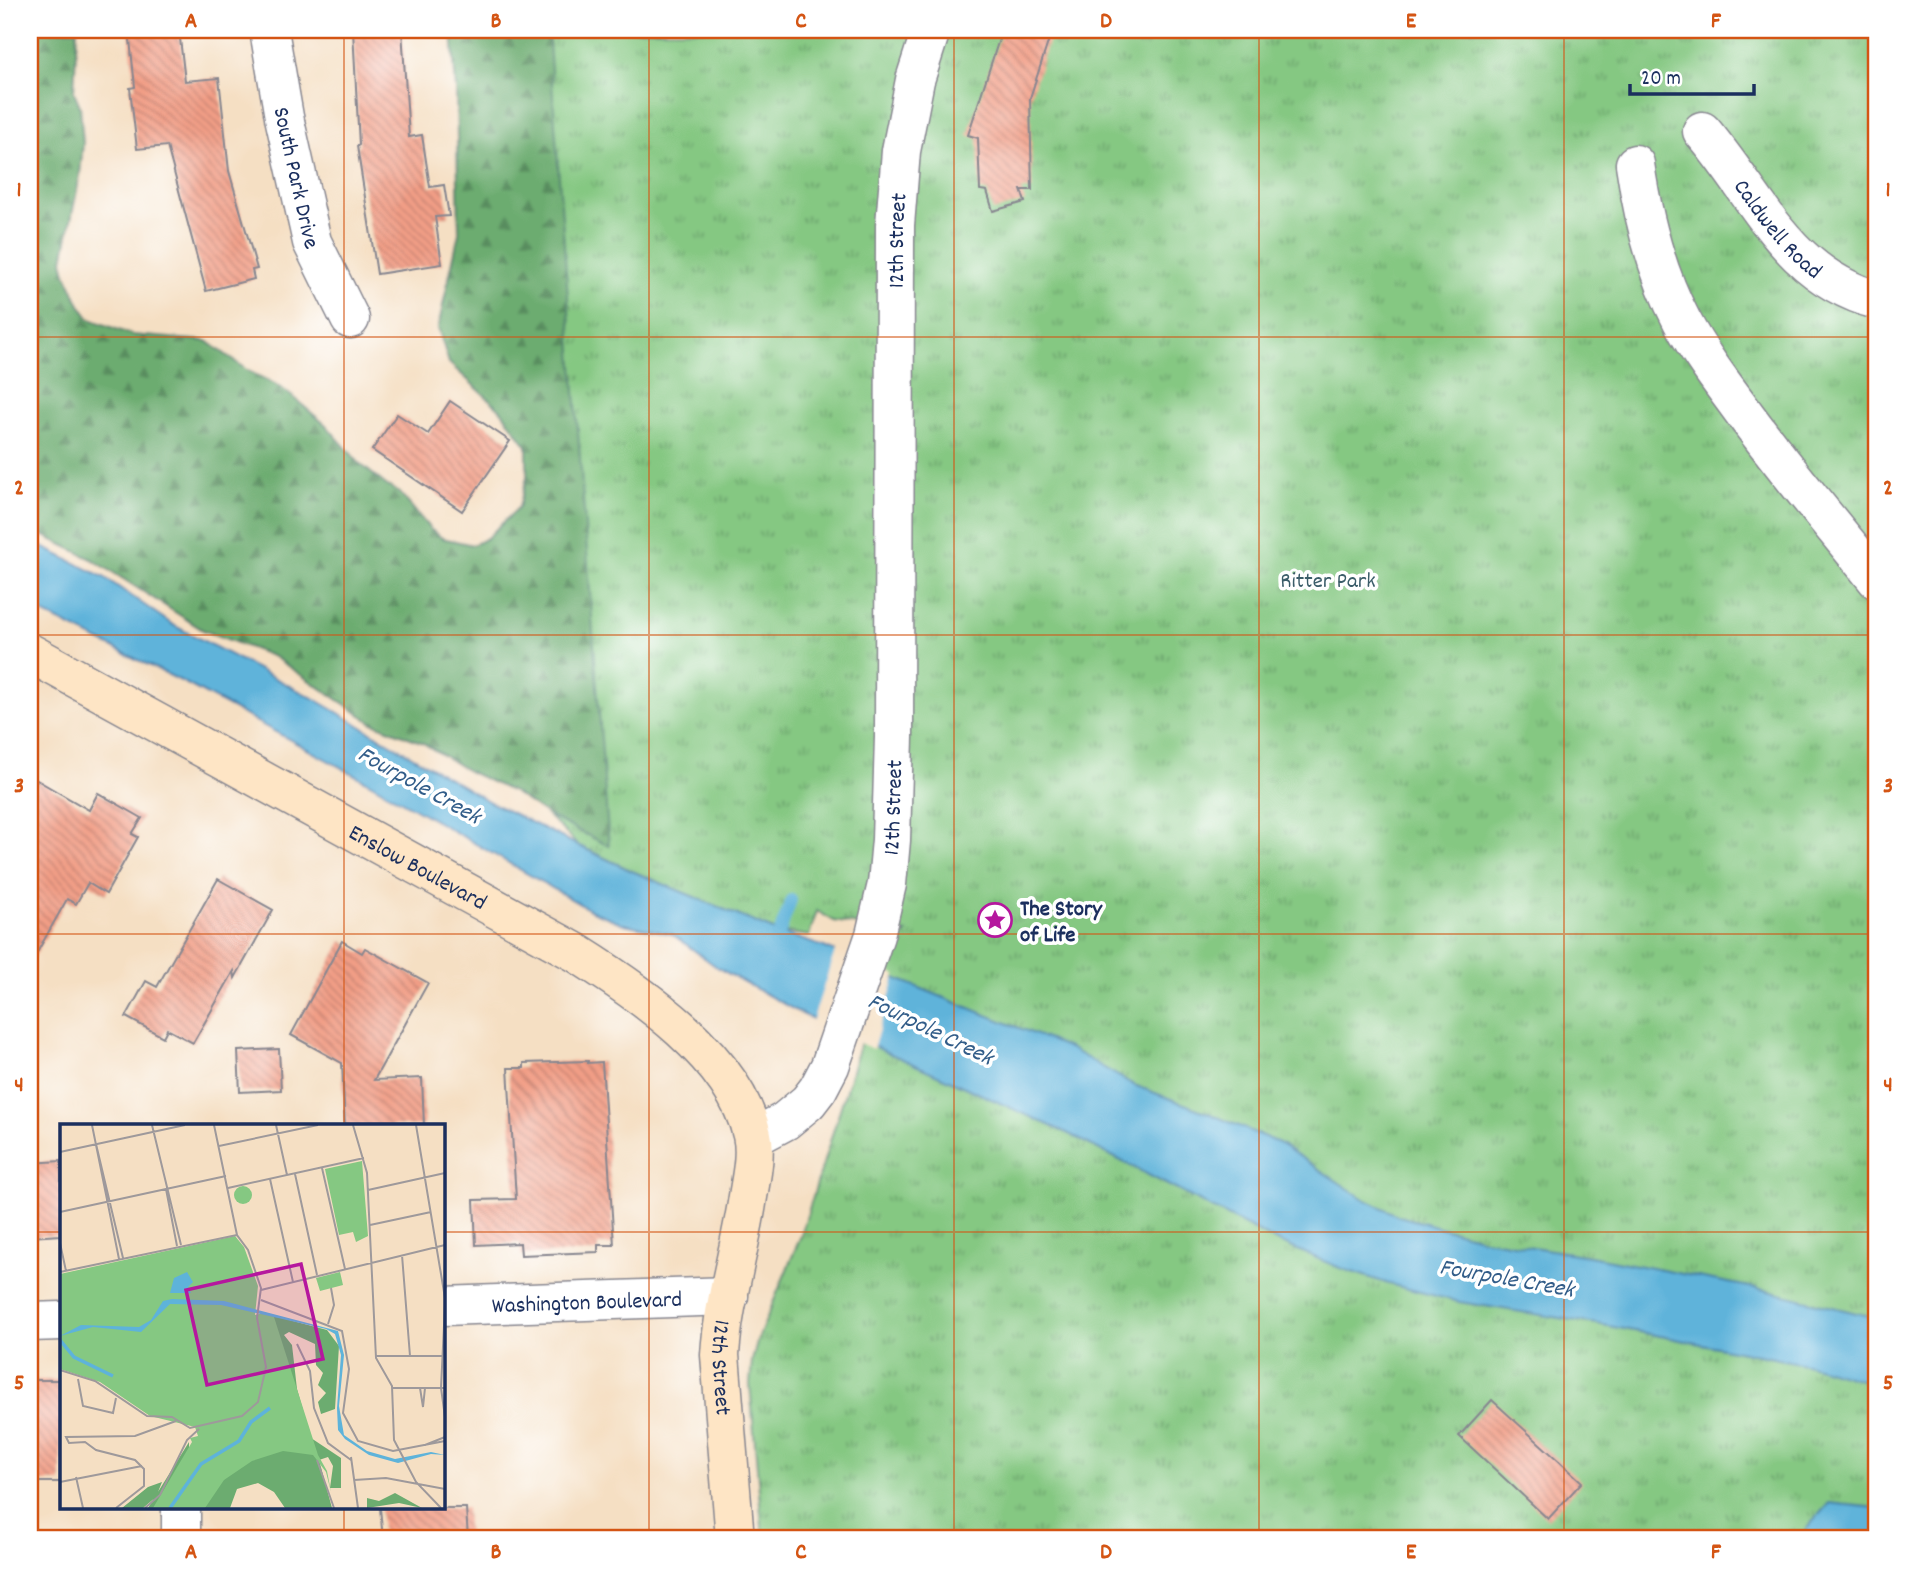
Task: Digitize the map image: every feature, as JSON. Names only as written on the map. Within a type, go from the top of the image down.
[{"type":"street","name":"South Park Drive","points":[[270,30],[284,117],[312,242],[350,318]]},
{"type":"street","name":"12th Street","points":[[735,1539],[720,1355],[722,1330],[747,1205],[753,1138],[785,1121],[808,1102],[830,1066],[875,935],[887,884],[894,737],[895,225],[901,151],[915,80],[931,30]]},
{"type":"street","name":"Caldwell Road","points":[[1702,131],[1763,216],[1793,251],[1821,276],[1856,294],[1877,300]]},
{"type":"street","points":[[1635,164],[1643,216],[1657,263],[1681,321],[1709,365],[1754,426],[1877,580]]},
{"type":"street","name":"Enslow Boulevard","points":[[30,653],[575,952],[610,974],[674,1024],[702,1051],[729,1083],[753,1138]]},
{"type":"street","name":"Washington Boulevard","points":[[444,1306],[729,1296]]},
{"type":"street","points":[[30,1322],[60,1321]]},
{"type":"street","points":[[181,1510],[181,1539]]},
{"type":"green space","points":[[30,30],[77,30],[74,92],[80,106],[83,143],[80,175],[63,260],[66,274],[80,305],[90,319],[132,335],[207,341],[248,371],[288,393],[326,425],[359,463],[400,493],[430,529],[442,538],[473,545],[487,538],[519,507],[527,477],[527,446],[500,409],[449,363],[438,328],[459,233],[452,30],[658,30],[609,847],[547,815],[513,792],[468,771],[423,743],[373,723],[274,657],[203,630],[92,559],[30,529]]},
{"type":"green space","name":"Ritter Park","points":[[548,30],[1877,30],[1877,1539],[763,1539],[750,1384],[752,1361],[758,1339],[800,1238],[888,955],[907,933],[834,921],[817,911],[809,936],[773,930],[579,846],[547,815],[609,846]]},
{"type":"water","name":"Fourpole Creek","points":[[30,541],[104,577],[173,625],[315,699],[490,802],[579,846],[773,930],[824,947],[1069,1048],[1134,1085],[1279,1143],[1364,1199],[1399,1216],[1484,1239],[1760,1289],[1877,1318],[1877,1385],[1810,1365],[1603,1325],[1459,1302],[1340,1268],[1272,1239],[1071,1135],[802,1014],[718,968],[672,934],[624,924],[592,911],[370,783],[185,683],[30,607]]},
{"type":"water","points":[[1829,1503],[1877,1508],[1877,1539],[1799,1537]]},
{"type":"pier","points":[[836,948],[896,975],[873,1049],[812,1022]]},
{"type":"building","points":[[129,30],[179,30],[185,81],[219,78],[229,171],[257,269],[252,270],[254,279],[206,291],[167,146],[137,149],[130,88],[135,87]]},
{"type":"building","points":[[353,30],[402,30],[409,137],[422,135],[430,187],[444,185],[449,216],[435,217],[442,264],[377,274],[357,146]]},
{"type":"building","points":[[1002,30],[1052,30],[1030,98],[1032,190],[1021,190],[1025,202],[993,211],[987,191],[980,190],[978,138],[968,135]]},
{"type":"building","points":[[450,401],[510,441],[462,511],[372,450],[397,414],[428,434]]},
{"type":"building","points":[[30,776],[89,810],[98,793],[142,818],[132,834],[138,837],[106,894],[88,883],[76,904],[67,899],[30,965]]},
{"type":"building","points":[[218,879],[273,910],[235,978],[234,971],[193,1043],[167,1029],[163,1037],[126,1017],[146,981],[157,987]]},
{"type":"building","points":[[342,941],[362,953],[365,948],[428,983],[374,1080],[422,1078],[424,1124],[345,1124],[342,1063],[291,1035]]},
{"type":"building","points":[[279,1049],[281,1090],[240,1092],[238,1051]]},
{"type":"building","points":[[602,1062],[614,1245],[598,1245],[598,1252],[521,1255],[520,1243],[476,1245],[474,1200],[516,1199],[508,1068],[524,1068],[524,1063]]},
{"type":"building","points":[[60,1161],[60,1235],[30,1237],[30,1163]]},
{"type":"building","points":[[30,1380],[60,1380],[60,1482],[30,1482]]},
{"type":"building","points":[[1492,1400],[1582,1482],[1548,1519],[1459,1436]]},
{"type":"building","points":[[466,1508],[468,1539],[383,1539],[380,1510]]},
{"type":"waterway","points":[[775,946],[791,900]]},
{"type":"place","name":"The Story of Life","points":[[995,920]]}]
